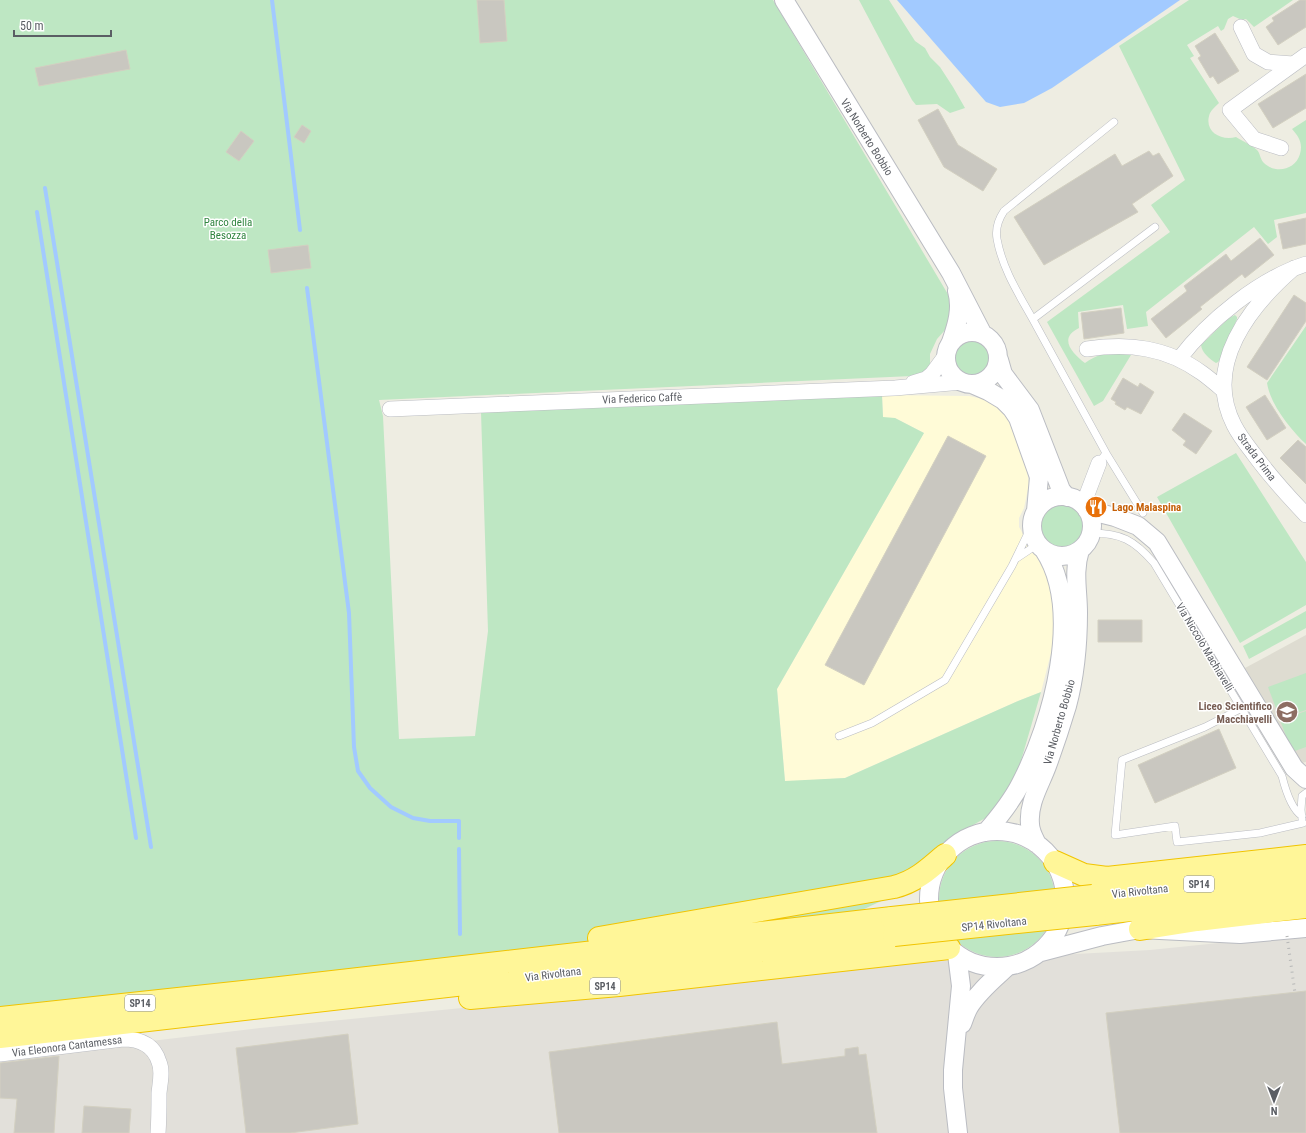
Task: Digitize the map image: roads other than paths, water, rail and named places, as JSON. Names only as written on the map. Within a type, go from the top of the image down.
[{"type":"highway","name":"SP14","points":[[0,1018],[280,988],[340,972],[532,949],[894,888],[919,877],[945,855]]},
{"type":"highway","name":"SP14","points":[[1055,862],[1084,875],[1107,878],[1306,856]]},
{"type":"highway","name":"Via Rivoltana","points":[[1094,905],[1306,873]]},
{"type":"highway","name":"Via Rivoltana","points":[[1094,905],[1306,890]]},
{"type":"highway","name":"SP14 Rivoltana","points":[[893,926],[1094,905]]},
{"type":"highway","points":[[1140,929],[1198,920],[1306,907]]},
{"type":"highway","name":"Via Rivoltana","points":[[280,988],[893,926]]},
{"type":"highway","name":"Via Rivoltana","points":[[259,1007],[893,926]]},
{"type":"highway","name":"SP14","points":[[0,1037],[259,1007],[337,1009],[619,985],[953,951]]},
{"type":"street","name":"Via Norberto Bobbio","points":[[784,0],[951,273],[982,333],[990,338],[995,344],[1003,374],[1030,410],[1061,490],[1077,502],[1091,525],[1091,533],[1085,545],[1080,550],[1076,561],[1078,612],[1072,686],[1046,768],[1035,792],[1031,810],[1030,827],[1037,844]]},
{"type":"street","points":[[1241,27],[1254,54],[1268,62],[1293,64]]},
{"type":"street","points":[[1281,148],[1254,139],[1230,110],[1306,56]]},
{"type":"street","name":"Strada Prima","points":[[1179,359],[1190,344],[1206,328],[1238,302],[1255,289],[1300,266]]},
{"type":"street","name":"Strada Prima","points":[[1300,266],[1264,296],[1252,311],[1232,347],[1225,368],[1223,390],[1234,426],[1270,476],[1306,515]]},
{"type":"street","name":"Via Norberto Bobbio","points":[[951,273],[959,297],[960,305],[958,319],[946,363],[955,378],[988,391],[1003,400],[1018,418],[1039,477],[1033,535],[1054,566],[1060,591],[1063,625],[1060,659],[1045,723],[1033,757],[1021,783],[1006,809],[986,832]]},
{"type":"street","points":[[895,388],[926,379],[932,374],[958,336],[965,332],[974,331],[982,333]]},
{"type":"street","points":[[1087,349],[1110,346],[1134,346],[1157,351],[1179,359],[1201,372],[1223,390]]},
{"type":"street","points":[[895,388],[980,383],[993,375],[999,360]]},
{"type":"street","name":"Via Federico Caffè","points":[[390,409],[895,388]]},
{"type":"street","points":[[1077,502],[1103,458]]},
{"type":"street","points":[[1034,518],[1041,505],[1060,496],[1138,526],[1157,542],[1294,768],[1306,779]]},
{"type":"street","points":[[1041,547],[1051,554],[1066,555],[1080,550]]},
{"type":"street","name":"Via Norberto Bobbio","points":[[997,831],[1013,833],[1028,838],[1037,844],[1045,850],[1055,862],[1064,881],[1066,891],[1066,907],[1062,922],[1058,932],[1049,944],[1041,952],[1025,962],[1007,967],[992,968],[978,965],[953,951],[939,935],[934,926],[929,900],[934,874],[945,855],[961,841],[971,836],[986,832],[997,831]]},
{"type":"street","points":[[1041,952],[1102,936],[1140,929],[1240,934],[1306,928]]},
{"type":"street","name":"Via Norberto Bobbio","points":[[953,951],[961,986],[953,1079],[958,1133]]},
{"type":"street","name":"Via Norberto Bobbio","points":[[956,1040],[969,1007],[981,992],[1007,967]]},
{"type":"street","name":"Via Eleonora Cantamessa","points":[[0,1054],[132,1039],[148,1045],[160,1062],[158,1133]]},
{"type":"lane","points":[[1114,122],[1004,211],[996,228],[1001,254],[1014,289],[1033,319],[1103,458],[1143,513]]},
{"type":"lane","points":[[1033,319],[1155,227]]},
{"type":"lane","points":[[839,736],[872,724],[945,680],[1016,558],[1034,518]]},
{"type":"lane","name":"Via Niccolò Machiavelli","points":[[1091,533],[1104,533],[1124,537],[1143,550],[1150,559],[1282,776],[1287,793],[1304,822]]},
{"type":"lane","points":[[1016,558],[1041,547]]},
{"type":"lane","points":[[1242,708],[1205,727],[1122,760],[1115,835],[1175,826],[1177,842],[1260,833],[1304,822],[1301,800],[1302,796],[1306,793]]},
{"type":"water","points":[[897,0],[1180,0],[1052,88],[1024,103],[1000,107],[986,102]]},
{"type":"waterway","points":[[272,0],[300,230]]},
{"type":"waterway","points":[[45,188],[151,847]]},
{"type":"waterway","points":[[37,212],[136,838]]},
{"type":"waterway","points":[[307,288],[349,613],[354,747],[358,771],[370,788],[391,807],[413,818],[430,821],[459,821],[459,838]]},
{"type":"waterway","points":[[459,849],[460,934]]},
{"type":"railway","points":[[1287,936],[1295,993]]},
{"type":"place","name":"Lago Malaspina","points":[[1096,507]]},
{"type":"place","name":"Liceo Scientifico Macchiavelli","points":[[1287,712]]},
{"type":"park label","name":"Parco della Besozza","points":[[228,228]]}]
